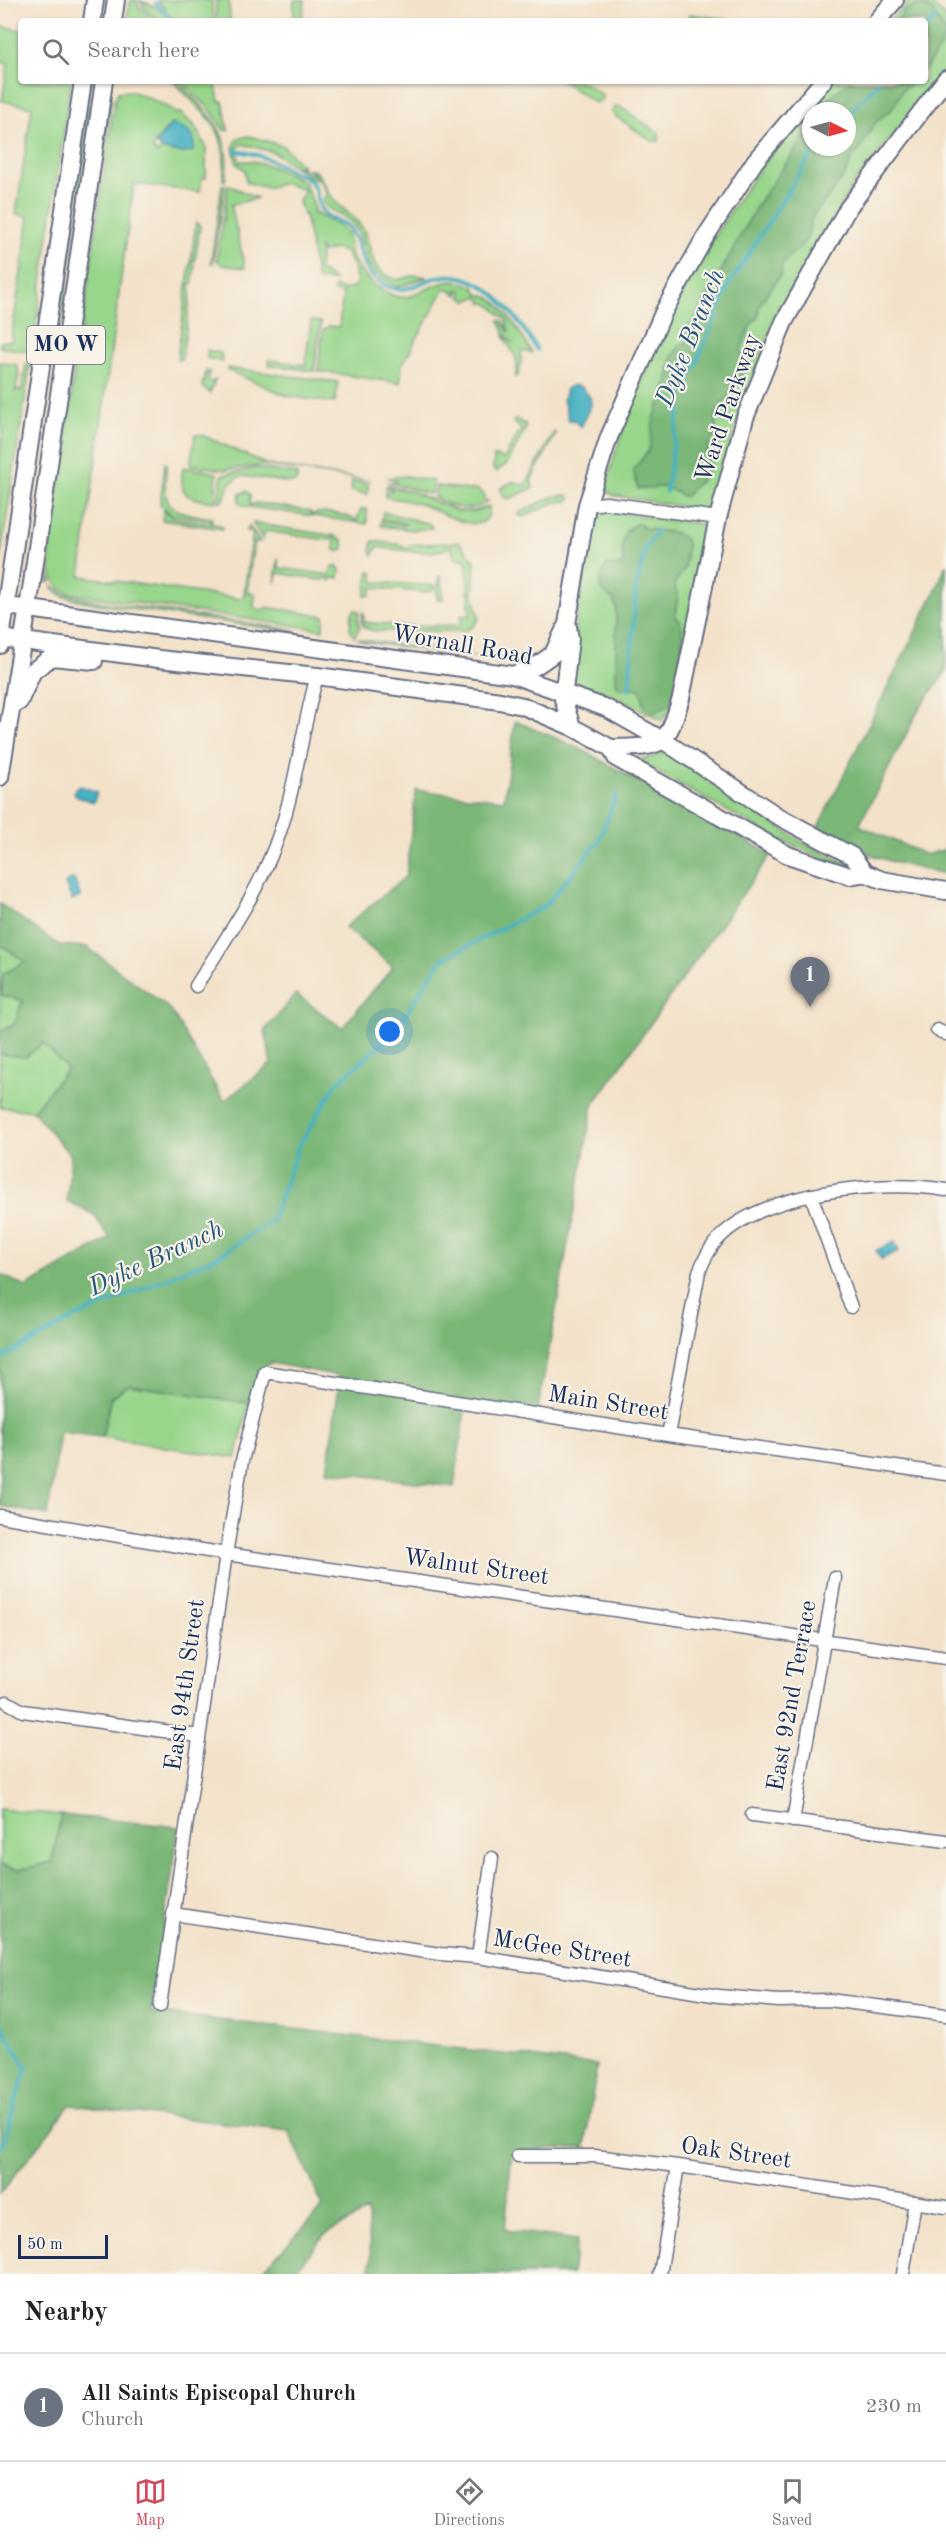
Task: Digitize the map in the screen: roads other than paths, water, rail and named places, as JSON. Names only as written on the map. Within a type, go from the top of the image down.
[{"type":"main road","points":[[92,18],[95,0]]},
{"type":"main road","points":[[113,18],[116,0]]},
{"type":"main road","points":[[879,18],[895,0]]},
{"type":"main road","name":"Ward Parkway","points":[[664,741],[672,727],[681,698],[718,518],[745,418],[784,322],[848,208],[946,80]]},
{"type":"main road","name":"MO W","points":[[0,640],[3,605],[83,84]]},
{"type":"main road","name":"MO W","points":[[0,777],[28,609],[104,84]]},
{"type":"main road","points":[[513,675],[536,666],[553,654],[567,624],[587,505],[609,438],[664,311],[704,239],[755,160],[820,84]]},
{"type":"main road","name":"Wornall Road","points":[[3,605],[513,675],[606,708],[664,741],[776,815],[852,856],[866,873],[882,879],[946,891]]},
{"type":"main road","points":[[567,624],[570,639],[563,699],[572,727]]},
{"type":"main road","name":"Wornall Road","points":[[0,640],[317,676],[523,706],[572,727],[611,748],[616,758],[788,855],[850,876],[866,873]]},
{"type":"main road","points":[[7,737],[33,671],[52,657],[138,665],[159,659]]},
{"type":"main road","points":[[611,748],[652,747],[664,741]]},
{"type":"street","points":[[587,505],[606,503],[718,518]]},
{"type":"street","points":[[196,986],[253,893],[271,858],[282,825],[317,676]]},
{"type":"street","points":[[668,1435],[699,1272],[721,1236],[739,1222],[776,1206],[840,1189],[900,1185],[946,1190]]},
{"type":"street","points":[[811,1196],[850,1307]]},
{"type":"street","name":"Main Street","points":[[265,1372],[668,1435],[946,1474]]},
{"type":"street","name":"East 94th Street","points":[[160,2006],[226,1554],[242,1461],[265,1372]]},
{"type":"street","name":"Walnut Street","points":[[0,1516],[226,1554],[946,1658]]},
{"type":"street","name":"East 92nd Terrace","points":[[793,1821],[835,1578]]},
{"type":"street","points":[[7,1702],[23,1711],[199,1736]]},
{"type":"street","points":[[752,1815],[946,1842]]},
{"type":"street","points":[[478,1957],[492,1858]]},
{"type":"street","name":"McGee Street","points":[[173,1914],[440,1954],[478,1957],[719,1996],[779,2001],[829,2000],[946,2015]]},
{"type":"street","name":"Oak Street","points":[[518,2156],[595,2156],[678,2166],[946,2207]]},
{"type":"street","points":[[660,2274],[678,2166]]},
{"type":"street","points":[[903,2274],[915,2202]]},
{"type":"water","points":[[171,124],[190,133],[194,141],[193,151],[173,152],[161,149],[156,144]]},
{"type":"water","points":[[573,385],[581,387],[590,397],[591,405],[581,427],[574,420],[569,421],[563,400],[566,389]]},
{"type":"water","points":[[80,786],[97,792],[94,802],[77,797],[74,793],[75,788]]},
{"type":"water","points":[[74,879],[81,897],[72,900],[65,884]]},
{"type":"water","points":[[895,1242],[899,1251],[881,1259],[876,1250]]},
{"type":"waterway","points":[[156,3],[170,18]]},
{"type":"waterway","name":"Dyke Branch","points":[[928,26],[936,17]]},
{"type":"waterway","name":"Dyke Branch","points":[[856,106],[877,84]]},
{"type":"waterway","points":[[236,151],[265,158],[310,180],[323,212],[350,228],[364,263],[377,280],[396,289],[411,287],[445,276],[460,277],[475,282],[488,289],[511,312],[537,350]]},
{"type":"waterway","name":"Dyke Branch","points":[[666,492],[681,399],[729,285],[810,156]]},
{"type":"waterway","name":"Dyke Branch","points":[[629,690],[636,588],[646,547],[657,531]]},
{"type":"waterway","name":"Dyke Branch","points":[[0,1359],[76,1317],[219,1256],[272,1220],[299,1146],[336,1084],[393,1034],[441,960],[545,906],[599,841],[616,795]]},
{"type":"waterway","name":"Dyke Branch","points":[[0,2022],[26,2068],[0,2148]]},
{"type":"place","name":"All Saints Episcopal Church","points":[[810,1007]]}]
